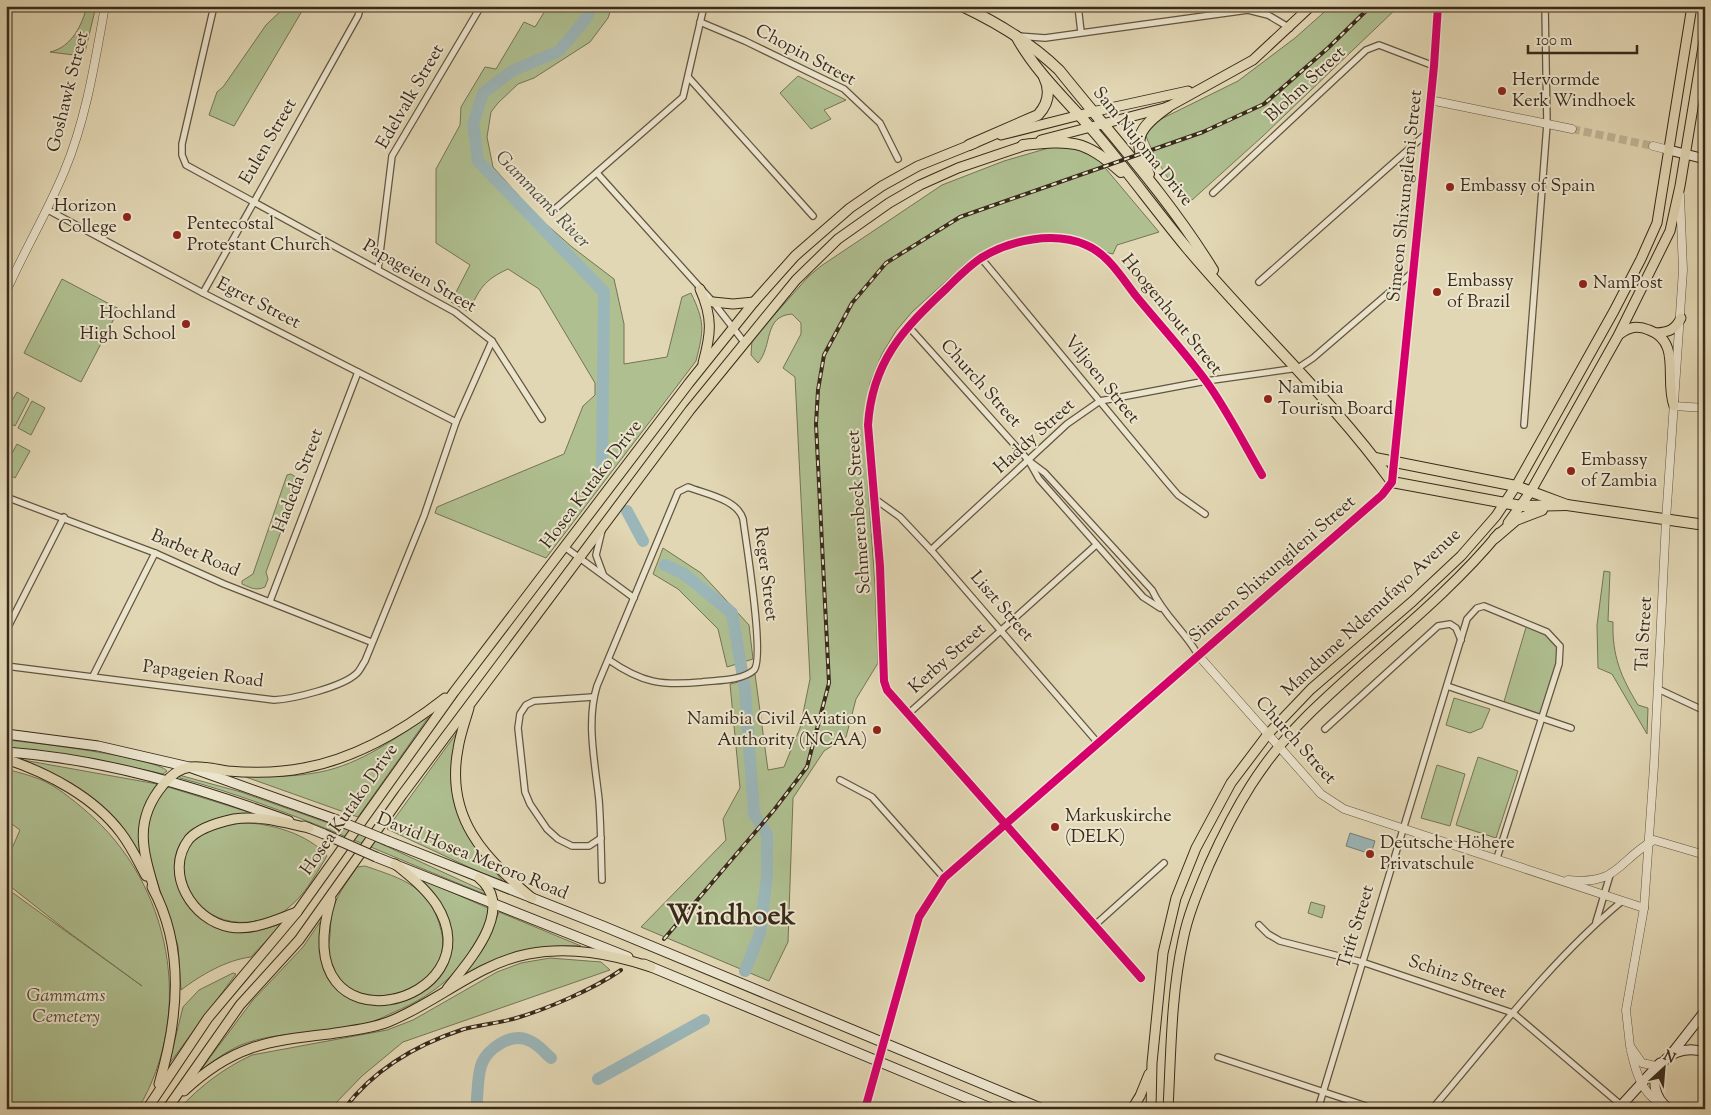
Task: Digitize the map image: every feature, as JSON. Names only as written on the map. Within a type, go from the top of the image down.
[{"type":"highway","name":"Sam Nujoma Drive","points":[[962,6],[1016,36],[1041,53],[1059,70],[1189,231],[1227,292]]},
{"type":"highway","name":"Sam Nujoma Drive","points":[[1016,36],[1027,55],[1090,127],[1187,248],[1298,368],[1375,458],[1392,482]]},
{"type":"highway","points":[[969,145],[1038,115],[1044,108],[1048,91],[1048,84],[1040,69]]},
{"type":"highway","points":[[1158,191],[1144,163],[1139,144],[1140,137],[1148,121],[1168,107]]},
{"type":"highway","points":[[1023,145],[1065,141],[1087,147],[1100,153],[1147,196]]},
{"type":"highway","points":[[1375,458],[1516,486],[1562,506]]},
{"type":"highway","points":[[1392,482],[1521,506],[1562,506],[1705,525]]},
{"type":"highway","points":[[1495,538],[1516,520],[1525,515],[1562,506]]},
{"type":"main road","name":"Hosea Kutako Drive","points":[[168,1107],[240,1005],[300,940],[333,889],[471,703],[744,342],[796,280],[825,251],[860,223],[920,185],[958,168],[1023,145],[1168,107],[1252,60],[1290,28],[1311,6]]},
{"type":"main road","name":"Hosea Kutako Drive","points":[[1301,17],[1317,6]]},
{"type":"main road","name":"Mandume Ndemufayo Avenue","points":[[1151,1109],[1152,1063],[1163,953],[1176,898],[1191,858],[1218,805],[1268,734],[1312,689],[1413,601],[1461,556],[1506,503],[1516,486],[1641,259],[1657,222],[1692,6]]},
{"type":"main road","name":"Mandume Ndemufayo Avenue","points":[[1168,1109],[1175,984],[1183,938],[1193,903],[1239,802],[1279,746],[1308,715],[1439,598],[1473,564],[1521,506],[1531,491],[1618,336],[1670,231],[1680,186],[1705,35]]},
{"type":"main road","name":"Hosea Kutako Drive","points":[[147,1109],[157,1091],[208,1018],[297,912],[454,692],[566,548],[702,366],[754,302],[795,256],[850,208],[882,186],[918,166],[969,145],[1079,115],[1178,95],[1214,82]]},
{"type":"main road","points":[[1669,150],[1705,159]]},
{"type":"main road","points":[[700,289],[707,309],[710,329],[702,366]]},
{"type":"main road","points":[[713,302],[733,304],[754,302]]},
{"type":"main road","points":[[1618,336],[1628,328],[1636,327],[1656,332],[1670,331],[1676,327],[1680,318]]},
{"type":"main road","points":[[1656,332],[1665,340],[1670,353],[1671,395],[1674,406]]},
{"type":"main road","points":[[157,1091],[168,1054],[177,1000],[173,949],[144,854],[143,823],[154,796],[167,780],[178,771],[189,767],[253,772],[302,768],[321,764],[364,749],[389,737],[417,720],[454,692]]},
{"type":"main road","points":[[471,703],[460,738],[456,764],[457,792],[463,816],[470,832],[487,857],[532,898]]},
{"type":"main road","name":"David Hosea Meroro Road","points":[[6,734],[98,746],[189,767],[337,820],[532,898],[1043,1109]]},
{"type":"main road","name":"David Hosea Meroro Road","points":[[6,752],[88,761],[167,780],[203,790],[310,828],[376,857],[651,967],[993,1109]]},
{"type":"main road","points":[[6,760],[50,777],[82,797],[99,812],[124,838],[155,892]]},
{"type":"main road","points":[[297,912],[251,927],[230,927],[214,922],[203,915],[186,897],[180,875],[182,857],[190,839],[197,833],[234,819],[263,819],[310,828]]},
{"type":"main road","points":[[333,889],[323,936],[323,950],[331,976],[347,992],[365,1000],[377,1002],[403,997],[428,984],[443,960],[446,944],[445,930],[436,905],[422,887],[395,864]]},
{"type":"main road","points":[[444,993],[477,952],[490,923],[494,903],[492,892],[479,878]]},
{"type":"main road","points":[[168,1107],[203,1074],[231,1057],[259,1044],[349,1032],[384,1024],[412,1012],[510,959],[545,952],[590,952],[651,967]]},
{"type":"main road","points":[[1639,1108],[1664,1108],[1659,1098],[1656,1076],[1660,1066],[1704,1014]]},
{"type":"main road","points":[[1619,1107],[1640,1082],[1670,1055],[1683,1049],[1695,1049],[1705,1052]]},
{"type":"main road","points":[[1132,1109],[1140,1096],[1152,1063]]},
{"type":"street","name":"Goshawk Street","points":[[6,292],[48,210],[65,171],[81,123],[104,6]]},
{"type":"street","name":"Papageien Street","points":[[214,6],[182,144],[184,162],[190,169],[455,312],[492,341],[542,418]]},
{"type":"street","name":"Eulen Street","points":[[202,293],[361,6]]},
{"type":"street","name":"Edelvalk Street","points":[[378,269],[392,156],[482,6]]},
{"type":"street","points":[[555,209],[683,97],[689,78],[704,6]]},
{"type":"street","points":[[1078,6],[1081,32]]},
{"type":"street","name":"Simeon Shixungileni Street","points":[[884,1043],[919,917],[944,878],[1006,826],[1098,742],[1382,496],[1392,482],[1434,66],[1438,6]]},
{"type":"street","points":[[1524,425],[1547,124],[1545,6]]},
{"type":"street","points":[[1016,36],[1045,38],[1248,10],[1268,15],[1290,28]]},
{"type":"street","name":"Chopin Street","points":[[700,22],[844,89],[880,123],[898,159]]},
{"type":"street","name":"Blohm Street","points":[[1213,193],[1366,50],[1379,45],[1434,66]]},
{"type":"street","points":[[689,78],[813,216]]},
{"type":"street","points":[[1430,100],[1572,129]]},
{"type":"street","points":[[1259,282],[1427,133]]},
{"type":"street","points":[[1653,146],[1669,150]]},
{"type":"street","points":[[597,173],[713,302],[744,342]]},
{"type":"street","name":"Tal Street","points":[[1640,1082],[1630,1046],[1626,1010],[1644,908],[1658,689],[1666,520],[1683,270],[1680,186]]},
{"type":"street","name":"Egret Street","points":[[48,210],[202,293],[456,422]]},
{"type":"street","name":"Schmerenbeck Street","points":[[1101,252],[1073,240],[1049,239],[1012,243],[981,258],[908,326],[879,371],[870,404],[869,444],[880,566],[884,681],[888,690],[1141,978]]},
{"type":"street","name":"Hoogenhout Street","points":[[1101,252],[1206,381],[1262,475]]},
{"type":"street","name":"Viljoen Street","points":[[981,258],[1178,495],[1205,514]]},
{"type":"street","points":[[1298,368],[1313,358],[1414,271]]},
{"type":"street","name":"Church Street","points":[[908,326],[1029,461],[1045,473],[1152,590],[1160,608]]},
{"type":"street","points":[[370,642],[424,516],[456,422],[492,341]]},
{"type":"street","name":"Haddy Street","points":[[931,550],[1067,424],[1100,401],[1206,381],[1298,368]]},
{"type":"street","name":"Hadeda Street","points":[[270,601],[358,372]]},
{"type":"street","points":[[1674,406],[1705,408]]},
{"type":"street","name":"Church Street","points":[[1029,461],[1039,479],[1096,545],[1143,596],[1160,608],[1192,645],[1198,656],[1331,803],[1344,809],[1404,827],[1558,879],[1604,897],[1644,908]]},
{"type":"street","name":"Reger Street","points":[[602,880],[601,838],[592,721],[593,697],[608,660],[634,598],[680,490],[688,487],[732,504],[739,510],[743,519],[758,639],[758,664],[753,671],[730,679],[671,685],[632,677],[608,660]]},
{"type":"street","name":"Barbet Road","points":[[6,497],[64,517],[155,553],[370,642]]},
{"type":"street","name":"Liszt Street","points":[[875,500],[900,517],[931,550],[1098,742]]},
{"type":"street","points":[[6,631],[64,517]]},
{"type":"street","points":[[603,526],[596,555],[604,576]]},
{"type":"street","name":"Kerby Street","points":[[908,714],[1096,545]]},
{"type":"street","points":[[566,548],[634,598]]},
{"type":"street","points":[[93,676],[155,553]]},
{"type":"street","name":"Trift Street","points":[[1318,1109],[1461,640],[1472,612],[1484,606],[1552,636],[1560,646],[1560,656],[1542,718]]},
{"type":"street","points":[[1325,729],[1438,626],[1450,624],[1456,628],[1461,640]]},
{"type":"street","name":"Papageien Road","points":[[6,666],[284,700],[344,682],[357,674],[365,661],[370,642]]},
{"type":"street","points":[[1447,686],[1571,728]]},
{"type":"street","points":[[1658,689],[1705,711]]},
{"type":"street","points":[[593,697],[534,701],[526,705],[520,714],[518,728],[525,792],[538,818],[558,839],[572,846],[589,846],[601,838]]},
{"type":"street","points":[[1497,858],[1542,718]]},
{"type":"street","points":[[840,780],[872,797],[944,878]]},
{"type":"street","points":[[1648,843],[1654,840],[1705,856]]},
{"type":"street","name":"Church Street","points":[[1558,879],[1590,882],[1610,875],[1648,843]]},
{"type":"street","points":[[1094,925],[1164,863]]},
{"type":"street","points":[[1596,922],[1610,875]]},
{"type":"street","points":[[1432,1109],[1514,1013],[1596,922],[1621,902]]},
{"type":"street","name":"Schinz Street","points":[[1259,925],[1268,934],[1280,940],[1362,962],[1514,1013],[1619,1107]]},
{"type":"street","points":[[865,1109],[884,1043]]},
{"type":"street","points":[[1630,1046],[1642,1062],[1656,1066]]},
{"type":"street","points":[[1218,1058],[1375,1109]]},
{"type":"street","points":[[1640,1082],[1647,1093],[1664,1108]]},
{"type":"street","points":[[1619,1107],[1639,1108]]},
{"type":"green space","points":[[87,6],[96,6],[85,52],[82,56],[50,52],[64,45],[75,34]]},
{"type":"green space","points":[[286,6],[305,6],[234,126],[209,115],[217,92],[223,87],[266,25]]},
{"type":"green space","points":[[548,6],[612,6],[608,18],[590,42],[534,78],[518,84],[491,112],[487,137],[493,167],[538,217],[572,247],[614,279],[624,324],[624,364],[667,357],[682,297],[691,293],[701,319],[702,333],[696,361],[546,558],[435,513],[437,507],[564,454],[583,406],[595,395],[595,383],[539,289],[508,269],[493,277],[483,286],[469,312],[451,302],[470,265],[436,243],[436,169],[460,125],[461,107],[485,67],[496,69],[524,22],[535,27]]},
{"type":"green space","points":[[1331,6],[1399,6],[1263,136],[1192,200],[1183,198],[1157,160],[1145,134],[1151,124],[1238,81],[1295,38]]},
{"type":"green space","points":[[798,76],[846,100],[824,110],[831,119],[811,129],[780,93]]},
{"type":"green space","points":[[1071,146],[1096,157],[1159,232],[1117,245],[1113,254],[1104,252],[1078,237],[1066,235],[1031,236],[990,248],[966,263],[912,312],[896,331],[882,354],[870,383],[864,429],[875,586],[878,663],[856,699],[846,737],[824,751],[793,798],[788,942],[769,981],[641,927],[726,840],[723,819],[740,788],[730,684],[743,681],[755,674],[768,770],[784,767],[800,728],[810,679],[795,377],[783,368],[801,334],[801,323],[792,314],[777,320],[772,326],[763,356],[758,363],[751,355],[752,340],[808,277],[821,266],[942,185],[1004,161],[1052,147]]},
{"type":"green space","points":[[62,279],[119,309],[81,382],[24,353]]},
{"type":"green space","points":[[17,392],[29,399],[15,426],[6,421],[6,411]]},
{"type":"green space","points":[[32,401],[45,408],[31,435],[18,428]]},
{"type":"green space","points":[[17,444],[30,451],[15,478],[6,473],[6,464]]},
{"type":"green space","points":[[291,474],[300,480],[266,572],[268,579],[265,587],[259,589],[251,588],[242,584],[242,581],[253,574],[287,475]]},
{"type":"green space","points":[[663,548],[701,573],[749,625],[753,659],[727,667],[718,629],[678,589],[653,574]]},
{"type":"green space","points":[[1604,571],[1610,572],[1608,621],[1613,622],[1616,656],[1622,675],[1638,705],[1648,708],[1647,734],[1612,674],[1598,668],[1597,625]]},
{"type":"green space","points":[[1527,624],[1556,640],[1560,656],[1542,718],[1503,705]]},
{"type":"green space","points":[[1454,698],[1490,709],[1482,728],[1470,733],[1446,725]]},
{"type":"green space","points":[[430,715],[358,817],[243,776],[292,776],[311,774],[335,768],[364,757]]},
{"type":"green space","points":[[458,731],[454,764],[468,831],[477,849],[505,884],[387,829]]},
{"type":"green space","points":[[6,740],[117,756],[158,766],[167,771],[163,774],[89,758],[6,747]]},
{"type":"green space","points":[[1478,757],[1518,771],[1496,838],[1456,825]]},
{"type":"green space","points":[[23,760],[157,784],[147,802],[140,828],[141,858],[127,836],[44,770]]},
{"type":"green space","points":[[1437,765],[1465,774],[1450,826],[1421,818]]},
{"type":"green space","name":"Gammams Cemetery","points":[[6,769],[31,776],[51,785],[86,811],[115,840],[138,874],[155,911],[166,951],[169,991],[166,1032],[156,1071],[138,1109],[6,1109],[6,888],[142,986],[6,883],[6,862],[20,830],[9,822],[11,818],[6,815]]},
{"type":"green space","points":[[179,775],[241,792],[362,835],[484,891],[490,896],[337,833],[259,803],[180,778]]},
{"type":"green space","points":[[165,786],[258,815],[217,818],[192,830],[180,844],[175,860],[176,878],[182,895],[193,911],[208,923],[227,931],[241,933],[283,923],[251,957],[232,961],[214,969],[181,990],[178,946],[147,850],[147,823],[153,805]]},
{"type":"green space","points":[[240,823],[275,827],[287,831],[310,841],[327,856],[300,897],[285,911],[269,918],[256,921],[234,922],[214,916],[199,904],[188,889],[183,873],[184,856],[193,841],[210,830]]},
{"type":"green space","points":[[365,866],[403,880],[413,886],[430,903],[441,930],[442,953],[433,971],[417,985],[397,994],[375,996],[355,991],[338,979],[328,958],[331,916],[336,901],[341,890],[357,867]]},
{"type":"green space","points":[[419,878],[490,909],[476,945],[454,973],[426,996],[368,1023],[345,1028],[255,1040],[224,1054],[199,1072],[253,1000],[303,947],[320,922],[321,956],[324,969],[343,994],[364,1004],[387,1005],[409,998],[429,986],[443,968],[451,945],[446,913],[436,897]]},
{"type":"green space","points":[[1311,902],[1325,906],[1322,918],[1308,913]]},
{"type":"green space","points":[[499,912],[581,946],[547,947],[518,953],[490,964],[460,980],[482,948]]},
{"type":"green space","points":[[550,958],[601,962],[610,970],[403,1042],[362,1076],[330,1109],[179,1109],[213,1078],[252,1055],[387,1030],[413,1020],[497,972],[521,963]]},
{"type":"green space","points":[[233,973],[236,974],[169,1064],[183,1007],[199,990]]},
{"type":"water","points":[[1350,833],[1375,841],[1371,854],[1346,846]]},
{"type":"waterway","name":"Gammams River","points":[[593,6],[584,21],[559,51],[512,71],[483,93],[473,124],[478,161],[604,292],[602,469]]},
{"type":"waterway","name":"Gammams River","points":[[627,511],[643,541]]},
{"type":"waterway","name":"Gammams River","points":[[665,565],[684,574],[732,613],[745,689],[754,814],[767,834],[767,876],[760,933],[745,971]]},
{"type":"waterway","name":"Gammams River","points":[[598,1079],[704,1020]]},
{"type":"waterway","name":"Gammams River","points":[[476,1109],[481,1066],[488,1054],[501,1043],[515,1038],[530,1041],[551,1058]]},
{"type":"tunnel","points":[[1572,129],[1653,146]]},
{"type":"railway","points":[[664,939],[774,810],[807,767],[829,683],[816,424],[818,390],[824,355],[852,303],[886,263],[960,217],[1203,132],[1264,104],[1328,48],[1371,6]]},
{"type":"railway","points":[[344,1109],[383,1070],[414,1050],[464,1029],[513,1019],[540,1010],[569,998],[621,970]]},
{"type":"cycle path","points":[[865,1109],[919,917],[944,878],[1382,495],[1392,482],[1434,66],[1438,6]]},
{"type":"cycle path","points":[[1141,978],[887,690],[884,681],[880,566],[868,425],[871,403],[876,383],[892,348],[931,303],[972,265],[981,258],[1005,246],[1019,242],[1046,238],[1073,241],[1094,249],[1108,260],[1189,359],[1221,404],[1262,475]]},
{"type":"place","name":"Hervormde Kerk Windhoek","points":[[1502,91]]},
{"type":"place","name":"Embassy of Spain","points":[[1450,187]]},
{"type":"place","name":"Horizon College","points":[[127,217]]},
{"type":"place","name":"Pentecostal Protestant Church","points":[[177,235]]},
{"type":"place","name":"NamPost","points":[[1583,284]]},
{"type":"place","name":"Embassy of Brazil","points":[[1437,292]]},
{"type":"place","name":"Hochland High School","points":[[186,324]]},
{"type":"place","name":"Namibia Tourism Board","points":[[1268,399]]},
{"type":"place","name":"Embassy of Zambia","points":[[1571,471]]},
{"type":"place","name":"Namibia Civil Aviation Authority (NCAA)","points":[[877,730]]},
{"type":"place","name":"Markuskirche (DELK)","points":[[1055,827]]},
{"type":"place","name":"Deutsche Höhere Privatschule","points":[[1370,854]]},
{"type":"district","name":"Windhoek","points":[[731,917]]}]
